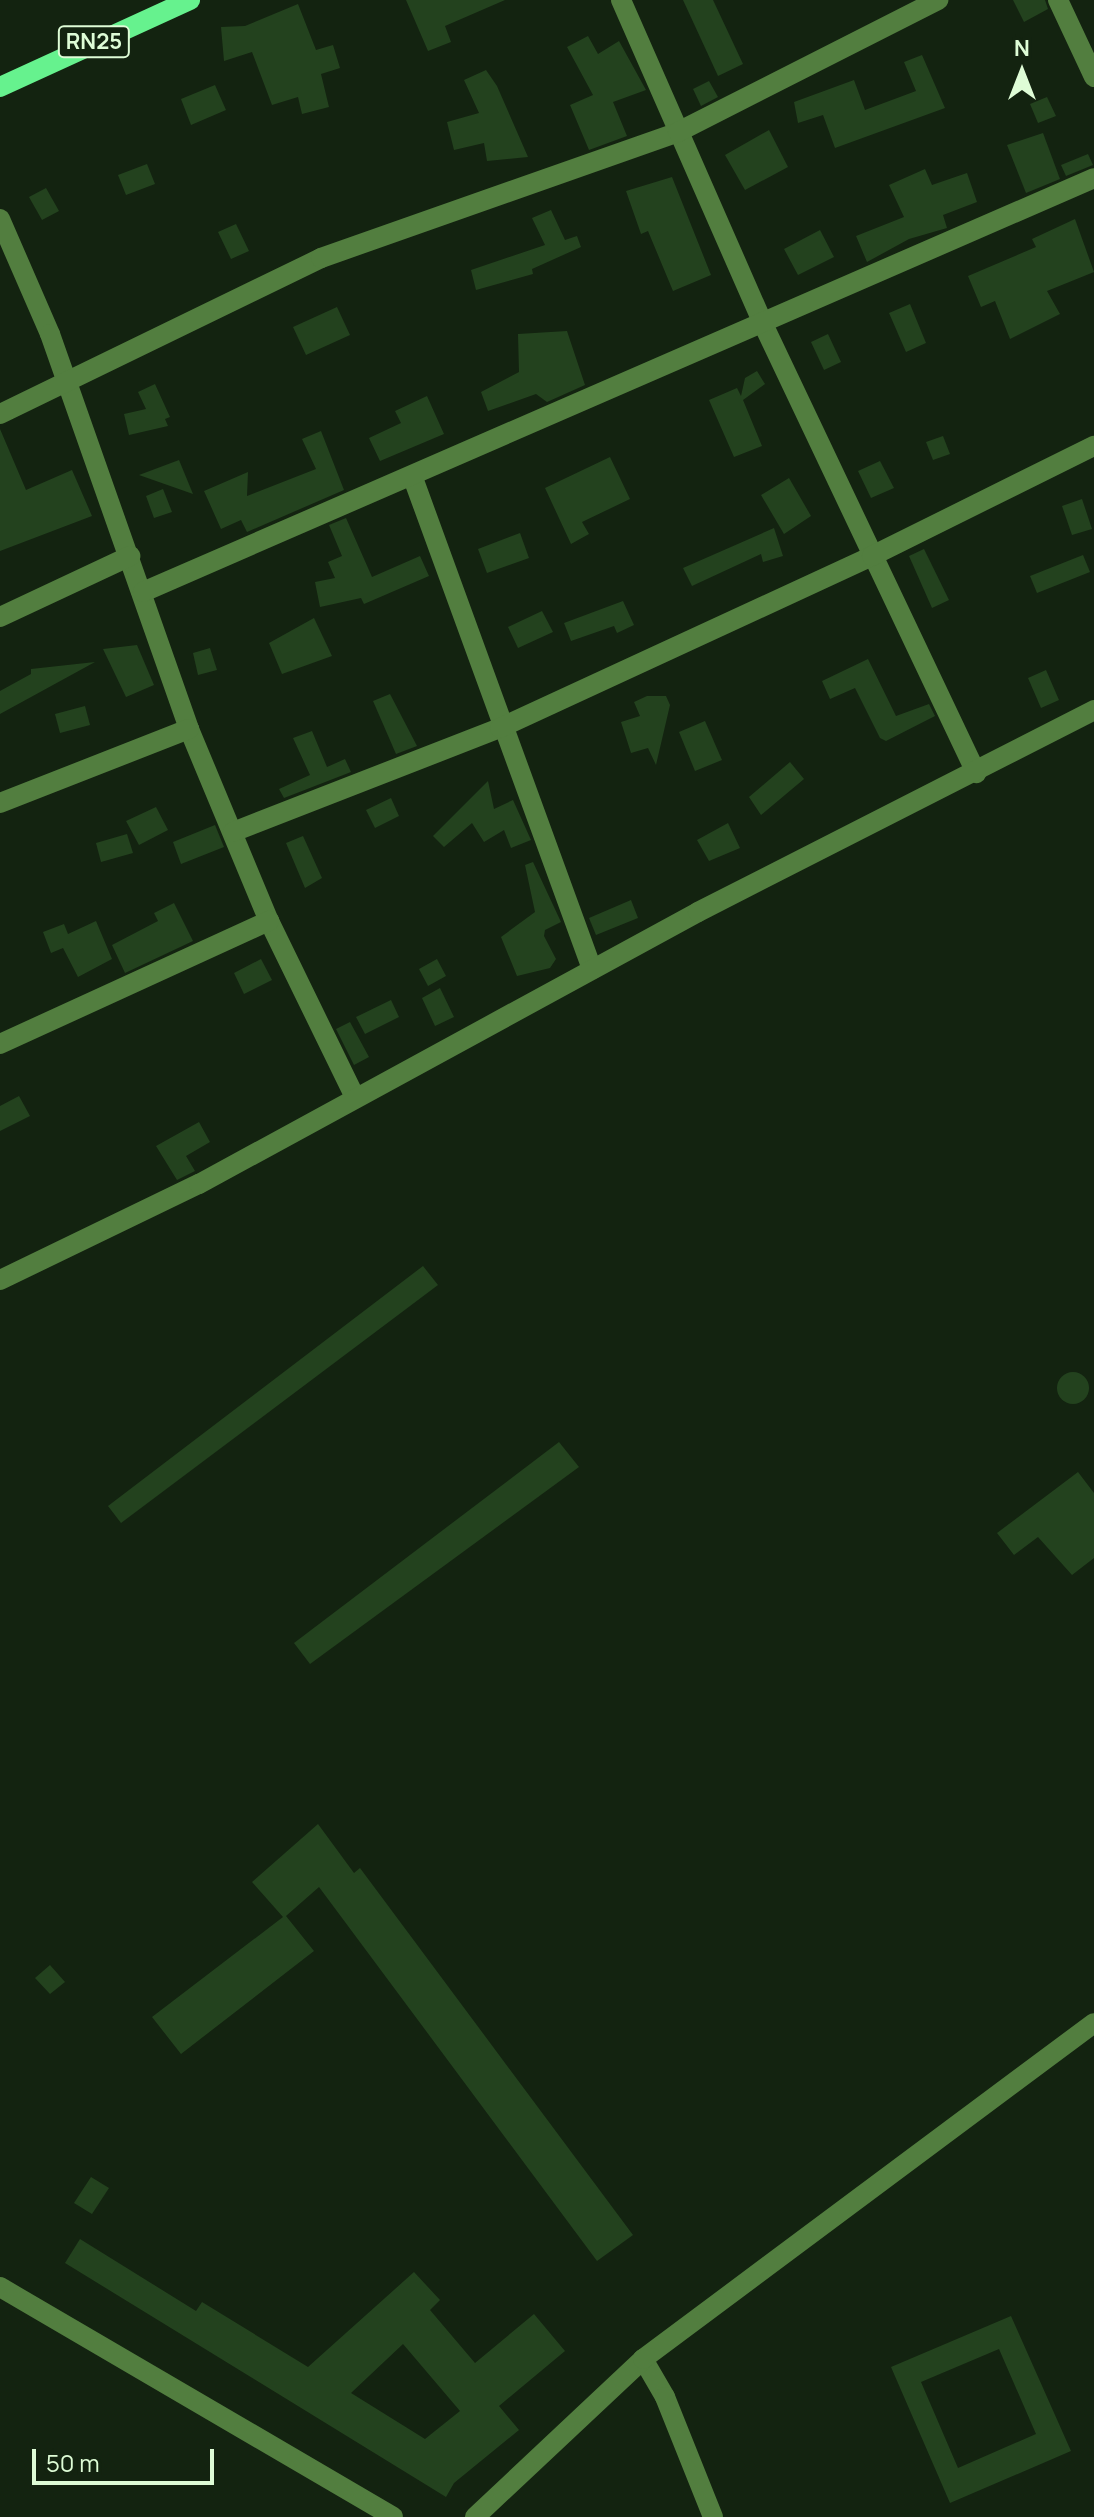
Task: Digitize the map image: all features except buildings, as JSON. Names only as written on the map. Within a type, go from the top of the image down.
[{"type":"main road","name":"RN25","points":[[0,87],[190,0]]},
{"type":"street","points":[[621,0],[764,326],[976,773]]},
{"type":"street","points":[[0,414],[66,385],[321,258],[678,132],[938,0]]},
{"type":"street","points":[[1058,0],[1094,77]]},
{"type":"street","points":[[143,592],[764,326],[1094,178]]},
{"type":"street","points":[[0,219],[130,556],[189,729],[269,921],[355,1097]]},
{"type":"street","points":[[233,832],[500,728],[872,556],[1094,446]]},
{"type":"street","points":[[413,478],[500,728],[592,969]]},
{"type":"street","points":[[0,617],[130,556]]},
{"type":"street","points":[[0,1280],[199,1184],[592,969],[1094,710]]},
{"type":"street","points":[[0,803],[189,729]]},
{"type":"street","points":[[0,1044],[269,921]]},
{"type":"street","points":[[475,2517],[643,2359],[1094,2023]]},
{"type":"street","points":[[0,2287],[393,2517]]},
{"type":"street","points":[[643,2359],[665,2397],[713,2517]]}]
